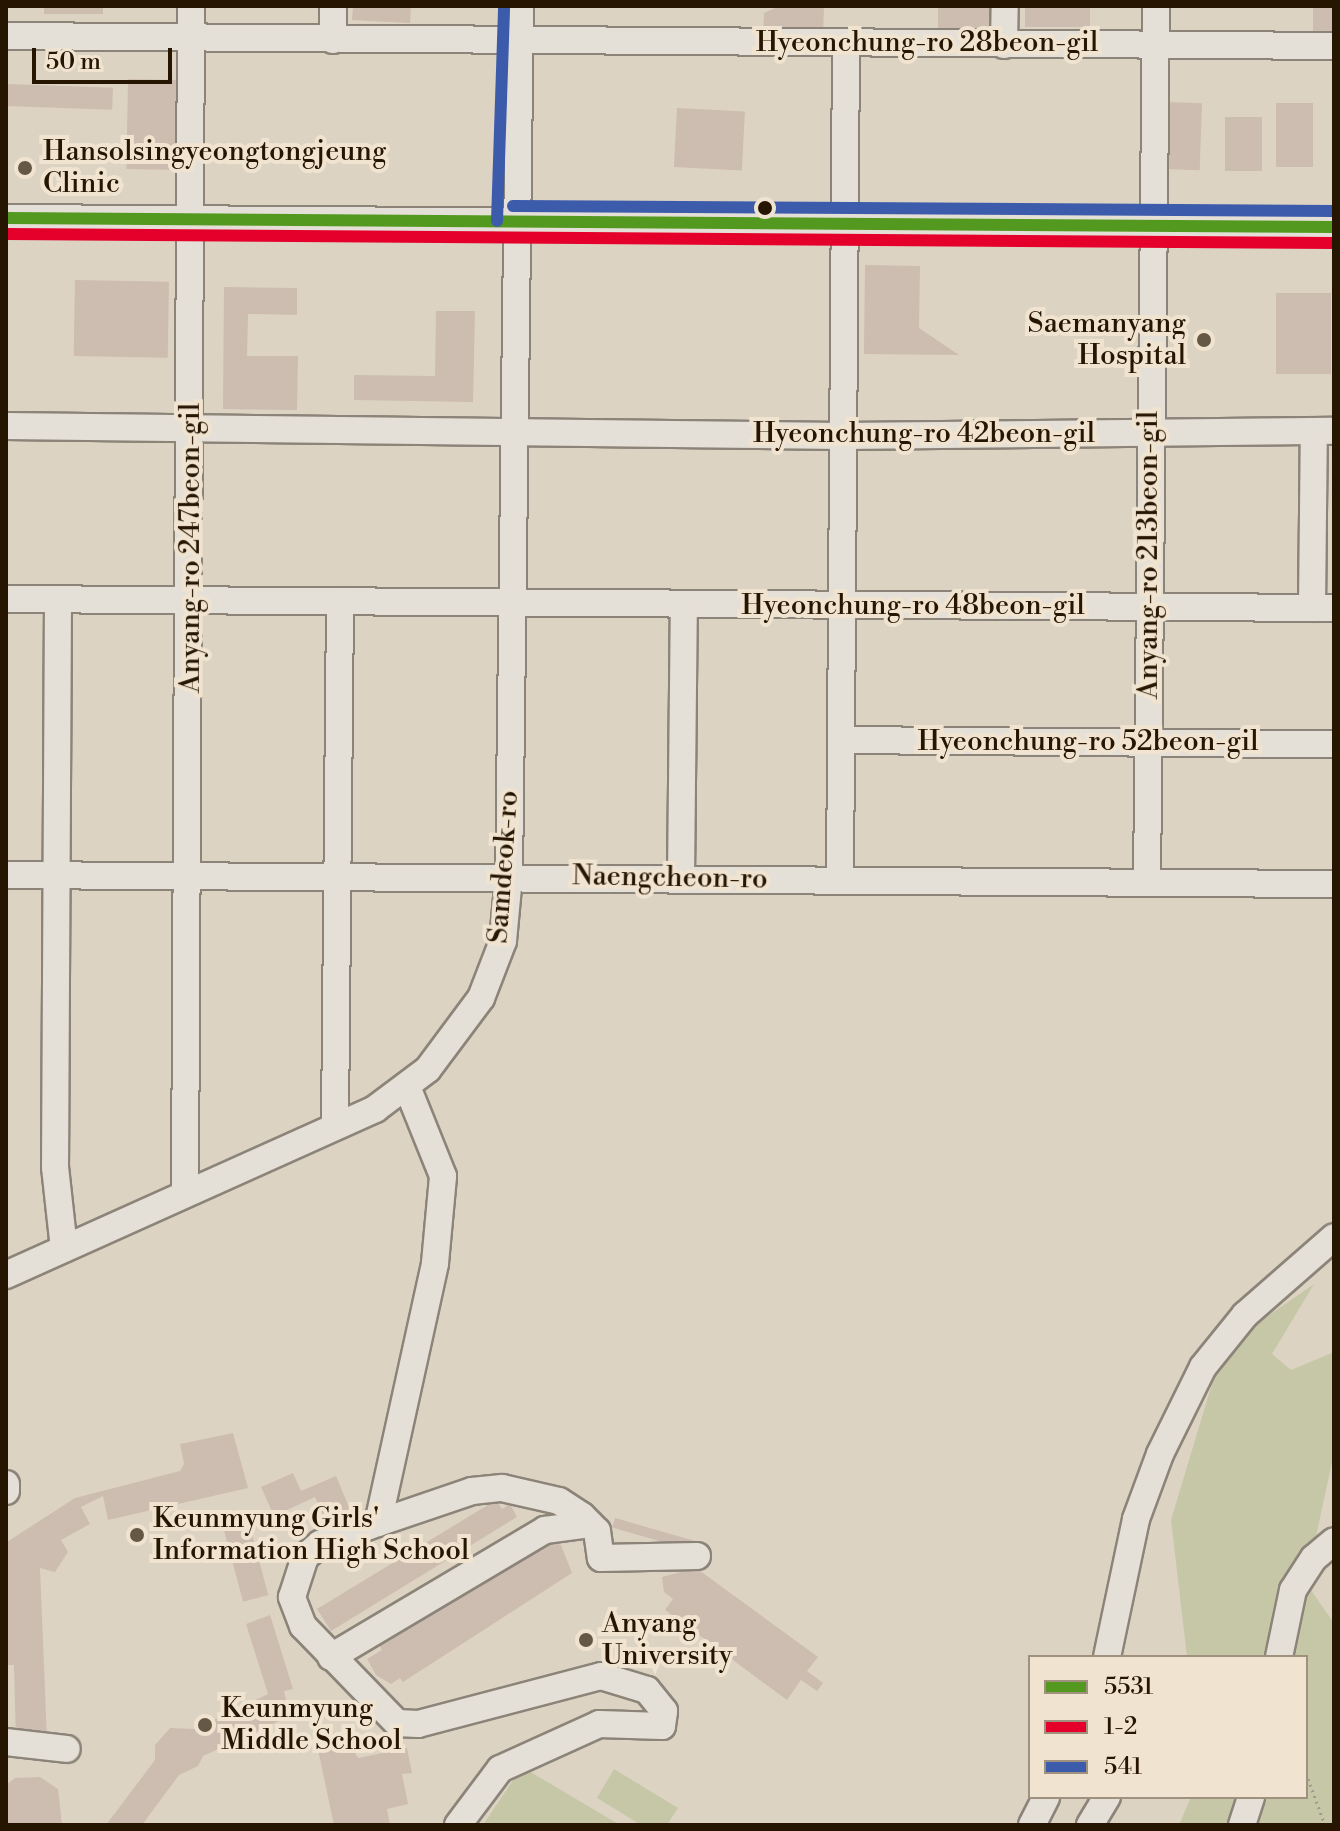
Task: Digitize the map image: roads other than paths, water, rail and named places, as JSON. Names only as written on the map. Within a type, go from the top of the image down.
[{"type":"street","name":"Anyang-ro 247beon-gil","points":[[185,1193],[190,875],[191,6]]},
{"type":"street","points":[[333,6],[333,40]]},
{"type":"street","name":"Samdeok-ro","points":[[6,1275],[408,1089],[481,998],[503,941],[509,876],[513,222],[520,6]]},
{"type":"street","points":[[1004,45],[1005,6]]},
{"type":"street","name":"Anyang-ro 213beon-gil","points":[[1147,883],[1151,607],[1148,434],[1156,6]]},
{"type":"street","name":"Hyeonchung-ro 28beon-gil","points":[[6,36],[1334,46]]},
{"type":"street","points":[[840,881],[846,44]]},
{"type":"street","points":[[6,218],[1334,227]]},
{"type":"street","name":"Hyeonchung-ro 42beon-gil","points":[[6,426],[513,429],[843,436],[1324,431]]},
{"type":"street","name":"Hyeonchung-ro 48beon-gil","points":[[6,599],[513,606],[684,604],[1323,608],[1324,431]]},
{"type":"street","points":[[58,599],[55,1167],[64,1249]]},
{"type":"street","points":[[335,1124],[340,603]]},
{"type":"street","points":[[681,878],[684,604]]},
{"type":"street","name":"Hyeonchung-ro 52beon-gil","points":[[842,740],[1334,744]]},
{"type":"street","name":"Naengcheon-ro","points":[[6,875],[509,876],[1334,884]]},
{"type":"street","points":[[378,1523],[435,1263],[443,1176],[408,1089]]},
{"type":"street","points":[[1107,1655],[1136,1519],[1160,1454],[1203,1367],[1245,1315],[1334,1237]]},
{"type":"street","points":[[6,1484],[6,1491]]},
{"type":"street","points":[[458,1825],[500,1769],[599,1724],[662,1726],[664,1711],[647,1690],[601,1676],[534,1689],[418,1724],[397,1723],[303,1626],[292,1597],[298,1572],[320,1544],[472,1491],[502,1488],[559,1501],[590,1524],[601,1558],[697,1556]]},
{"type":"street","points":[[331,1657],[545,1530],[590,1524]]},
{"type":"street","points":[[1279,1655],[1293,1590],[1314,1558],[1334,1541]]},
{"type":"street","points":[[6,1742],[67,1749]]},
{"type":"street","points":[[1032,1825],[1045,1799]]},
{"type":"street","points":[[1090,1825],[1106,1799]]},
{"type":"street","points":[[1242,1825],[1250,1799]]},
{"type":"place","name":"Hansolsingyeongtongjeung Clinic","points":[[25,168]]},
{"type":"place","name":"Saemanyang Hospital","points":[[1204,340]]},
{"type":"place","name":"Keunmyung Girls' Information High School","points":[[137,1535]]},
{"type":"place","name":"Anyang University","points":[[586,1640]]},
{"type":"place","name":"Keunmyung Middle School","points":[[205,1725]]}]
